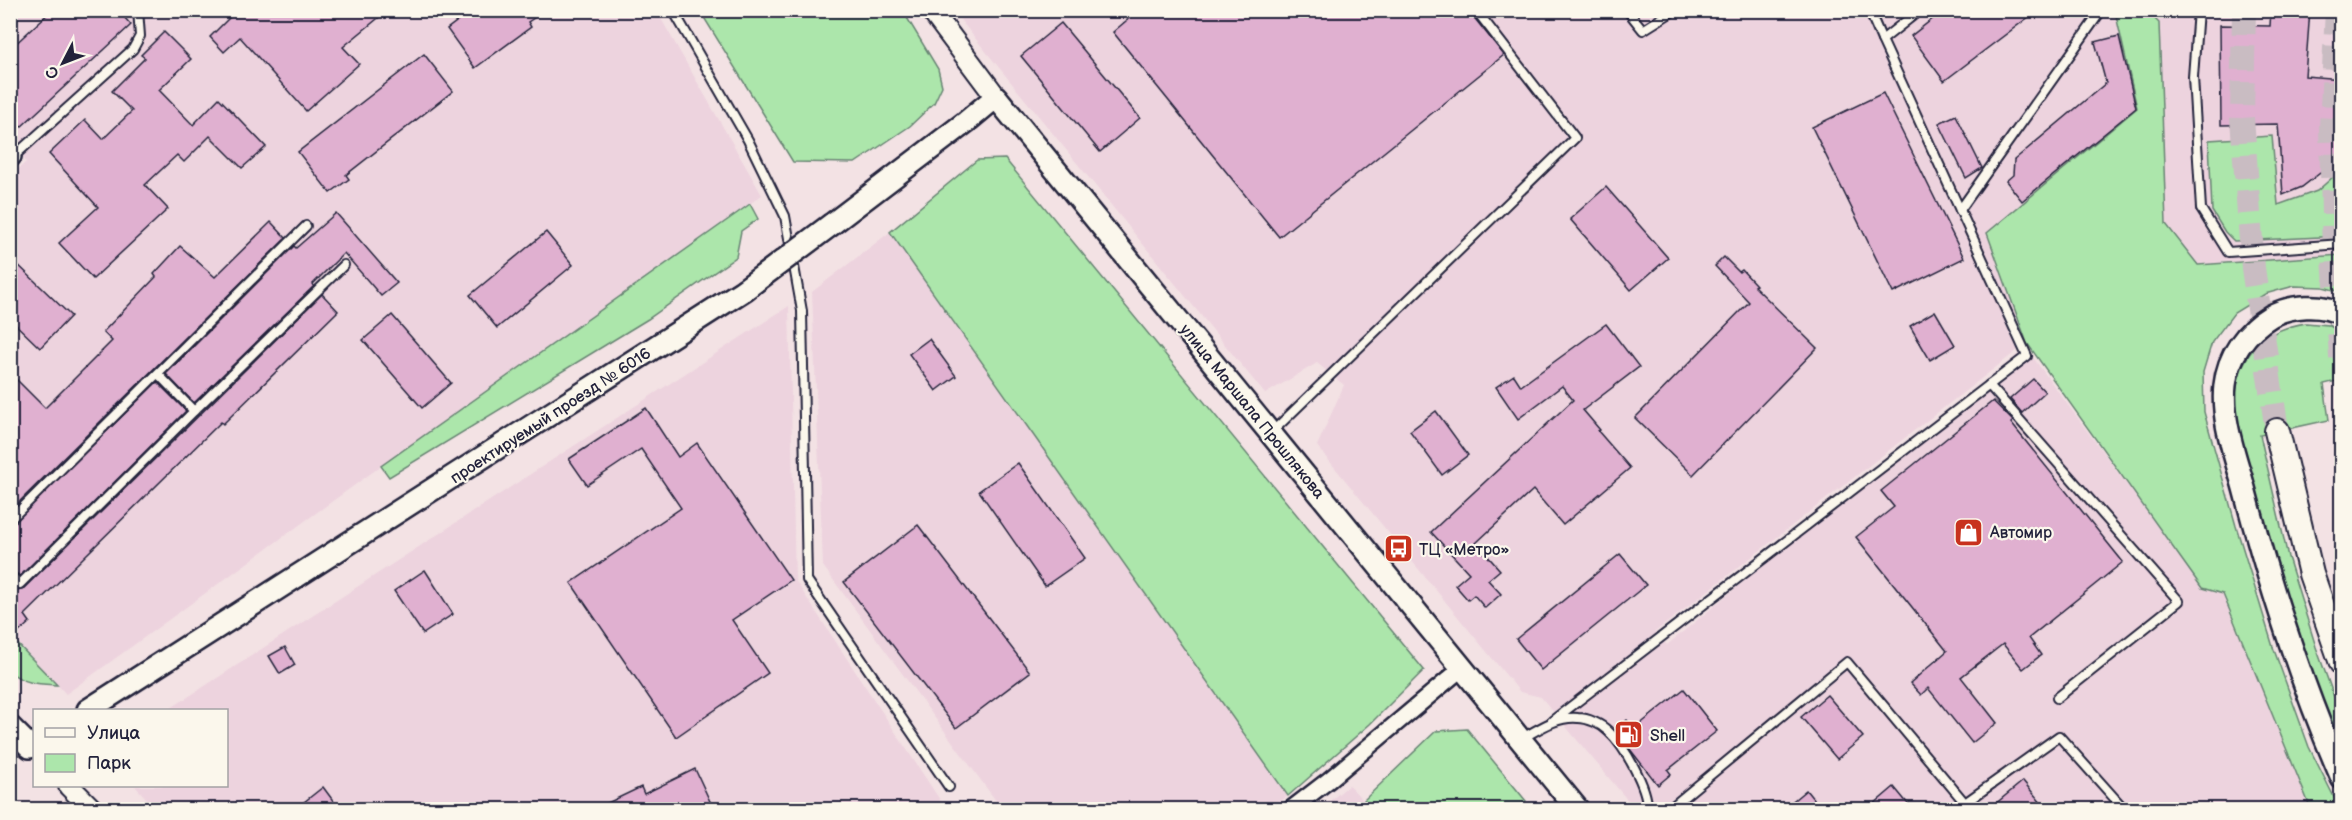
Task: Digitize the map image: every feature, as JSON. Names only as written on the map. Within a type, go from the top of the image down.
[{"type":"main road","name":"проектируемый проезд № 6016","points":[[91,709],[744,290],[996,97]]},
{"type":"main road","name":"улица Маршала Прошлякова","points":[[996,97],[1578,810]]},
{"type":"main road","points":[[2342,314],[2335,310],[2303,307],[2281,311],[2256,325],[2241,343],[2228,366],[2224,387],[2225,413],[2264,564],[2292,653],[2342,778]]},
{"type":"main road","points":[[2277,431],[2311,574],[2342,663]]},
{"type":"main road","points":[[10,727],[33,748]]},
{"type":"street","name":"улица Маршала Прошлякова","points":[[931,10],[996,97]]},
{"type":"street","points":[[1290,810],[1462,668]]},
{"type":"street","points":[[70,787],[93,810]]},
{"type":"lane","points":[[11,157],[133,49],[140,36],[138,10]]},
{"type":"lane","points":[[673,10],[748,140],[785,216],[802,310],[807,580],[949,787]]},
{"type":"lane","points":[[1270,433],[1575,138],[1476,10]]},
{"type":"lane","points":[[1627,10],[1643,30],[1675,10]]},
{"type":"lane","points":[[1520,740],[1552,721],[2027,356],[1869,10]]},
{"type":"lane","points":[[1882,40],[1920,10]]},
{"type":"lane","points":[[2198,10],[2193,77],[2201,209],[2228,252],[2342,244]]},
{"type":"lane","points":[[1960,210],[2101,11]]},
{"type":"lane","points":[[10,520],[159,375],[306,226]]},
{"type":"lane","points":[[10,575],[20,584],[344,265]]},
{"type":"lane","points":[[159,375],[194,411]]},
{"type":"lane","points":[[1989,385],[2179,601],[2057,698]]},
{"type":"lane","points":[[1668,810],[1847,662],[1965,803],[2059,736],[2125,810]]},
{"type":"lane","points":[[1552,721],[1578,718],[1591,721],[1608,731],[1630,760],[1648,800],[1647,810]]},
{"type":"shaded area","points":[[656,10],[762,195],[66,694],[11,636],[10,177],[26,162],[11,138],[11,11]]},
{"type":"shaded area","points":[[953,11],[2341,11],[2341,255],[2198,265],[2167,225],[2223,594],[2311,809],[1635,809],[1541,697],[1520,692],[1317,446],[1344,385],[1317,363],[1265,394]],"holes":[[[2027,343],[2162,532],[2026,348],[1667,645],[1655,632]]]},
{"type":"shaded area","points":[[890,232],[1288,796],[1270,809],[1002,809],[823,566],[812,292]]},
{"type":"shaded area","points":[[789,306],[795,580],[946,809],[157,810],[136,787],[228,787],[228,709],[170,709]]},
{"type":"shaded area","points":[[1349,785],[1371,809],[1319,810]]},
{"type":"green space","points":[[700,11],[903,11],[938,69],[942,86],[934,103],[910,126],[855,163],[793,162]]},
{"type":"green space","points":[[2115,11],[2147,11],[2159,23],[2166,224],[2198,265],[2341,255],[2341,292],[2323,287],[2294,286],[2265,294],[2234,313],[2212,342],[2203,372],[2204,412],[2273,647],[2309,747],[2340,809],[2311,809],[2223,594],[2202,588],[2027,343],[1987,233],[2137,108]]},
{"type":"green space","points":[[2272,136],[2278,205],[2317,191],[2341,170],[2341,236],[2234,241],[2225,232],[2212,211],[2209,140]]},
{"type":"green space","points":[[1005,159],[1424,670],[1370,724],[1288,796],[890,232],[977,160]]},
{"type":"green space","points":[[750,204],[758,219],[741,231],[736,257],[648,319],[389,477],[381,466]]},
{"type":"green space","points":[[2306,323],[2328,325],[2341,332],[2341,380],[2324,384],[2329,420],[2260,435],[2288,557],[2316,647],[2341,716],[2341,751],[2309,668],[2281,583],[2235,411],[2239,377],[2251,351],[2274,333]]},
{"type":"green space","points":[[10,636],[57,685],[27,681],[11,672]]},
{"type":"green space","points":[[1467,729],[1526,801],[1517,809],[1371,809],[1364,800],[1436,731]]},
{"type":"building","points":[[52,10],[118,10],[131,25],[21,127],[10,116],[10,49]]},
{"type":"building","points":[[237,10],[388,10],[343,47],[359,64],[306,111],[240,37],[224,52],[210,37]]},
{"type":"building","points":[[472,10],[546,10],[528,22],[531,27],[475,68],[447,29]]},
{"type":"building","points":[[1139,10],[1468,10],[1504,55],[1279,237],[1113,32]]},
{"type":"building","points":[[1944,10],[2038,10],[1944,81],[1911,36]]},
{"type":"building","points":[[2271,10],[2310,10],[2305,76],[2342,79],[2342,156],[2302,187],[2283,195],[2278,124],[2221,125],[2220,25],[2270,26]]},
{"type":"building","points":[[1061,23],[1140,118],[1100,152],[1021,56]]},
{"type":"building","points":[[164,32],[191,59],[159,90],[193,125],[219,98],[266,147],[242,168],[210,136],[184,162],[177,155],[145,185],[168,209],[93,279],[59,243],[98,207],[49,154],[85,120],[103,139],[132,111],[112,91],[145,58],[141,55]]},
{"type":"building","points":[[2119,36],[2136,108],[2022,201],[2006,181],[2013,175],[2014,160],[2106,83],[2095,42]]},
{"type":"building","points":[[424,54],[453,91],[346,175],[349,179],[330,193],[298,152]]},
{"type":"building","points":[[1883,93],[1964,258],[1893,293],[1812,127]]},
{"type":"building","points":[[1956,115],[1982,168],[1966,178],[1939,123]]},
{"type":"building","points":[[1606,187],[1668,258],[1631,290],[1570,219]]},
{"type":"building","points":[[336,213],[397,283],[381,296],[344,253],[313,284],[314,286],[194,403],[166,374],[294,246],[296,248]]},
{"type":"building","points":[[271,222],[286,238],[10,511],[10,373],[45,408],[112,341],[103,332],[156,277],[154,274],[180,246],[215,277]]},
{"type":"building","points":[[546,232],[573,265],[497,328],[470,295]]},
{"type":"building","points":[[10,257],[71,316],[40,348],[10,319]]},
{"type":"building","points":[[1724,257],[1739,272],[1742,270],[1756,285],[1754,286],[1817,348],[1693,475],[1635,418],[1749,302],[1715,266]]},
{"type":"building","points":[[322,294],[338,311],[223,424],[221,422],[25,615],[30,622],[10,640],[10,584],[18,590],[24,588]]},
{"type":"building","points":[[1935,311],[1955,345],[1930,360],[1910,326]]},
{"type":"building","points":[[392,315],[451,383],[422,408],[363,340]]},
{"type":"building","points":[[1606,324],[1639,367],[1583,410],[1630,468],[1563,525],[1533,490],[1476,543],[1500,570],[1488,580],[1501,594],[1485,608],[1474,595],[1468,600],[1455,585],[1469,573],[1431,532],[1573,400],[1562,386],[1518,419],[1496,387],[1514,375],[1521,386]]},
{"type":"building","points":[[929,339],[956,376],[936,391],[909,354]]},
{"type":"building","points":[[2033,379],[2045,392],[2022,413],[2010,399]]},
{"type":"building","points":[[157,382],[186,411],[20,576],[10,569],[10,526]]},
{"type":"building","points":[[1993,401],[2013,421],[2011,423],[2123,562],[2029,638],[2041,655],[2023,669],[2003,644],[1961,677],[1997,723],[1972,743],[1928,688],[1921,695],[1910,683],[1947,651],[1856,537],[1894,507],[1881,491]]},
{"type":"building","points":[[646,408],[678,457],[697,443],[791,580],[732,620],[768,673],[676,737],[571,583],[681,508],[641,449],[587,485],[569,459]]},
{"type":"building","points":[[1436,411],[1468,455],[1442,475],[1410,431]]},
{"type":"building","points":[[1018,463],[1085,558],[1045,586],[979,491]]},
{"type":"building","points":[[918,525],[1030,672],[956,728],[844,582]]},
{"type":"building","points":[[1620,554],[1646,585],[1541,670],[1516,639]]},
{"type":"building","points":[[425,570],[453,614],[423,634],[394,591]]},
{"type":"building","points":[[285,647],[295,665],[280,674],[269,656]]},
{"type":"building","points":[[1684,689],[1717,731],[1668,770],[1671,774],[1658,785],[1615,730],[1627,720],[1634,729]]},
{"type":"building","points":[[1827,695],[1863,737],[1837,759],[1801,717]]},
{"type":"building","points":[[695,769],[714,810],[593,810],[641,787],[644,794]]},
{"type":"building","points":[[2023,781],[2047,810],[1988,810]]},
{"type":"building","points":[[323,787],[340,810],[294,810]]},
{"type":"building","points":[[1894,787],[1913,810],[1867,810]]},
{"type":"building","points":[[1806,790],[1822,810],[1782,810]]},
{"type":"tunnel","points":[[2244,10],[2242,118],[2253,268],[2277,431]]},
{"type":"tunnel","points":[[2337,10],[2331,127],[2334,258],[2342,370]]},
{"type":"place","name":"Автомир","points":[[1969,532]]},
{"type":"place","name":"ТЦ «Метро»","points":[[1398,549]]},
{"type":"place","name":"Shell","points":[[1629,735]]}]
